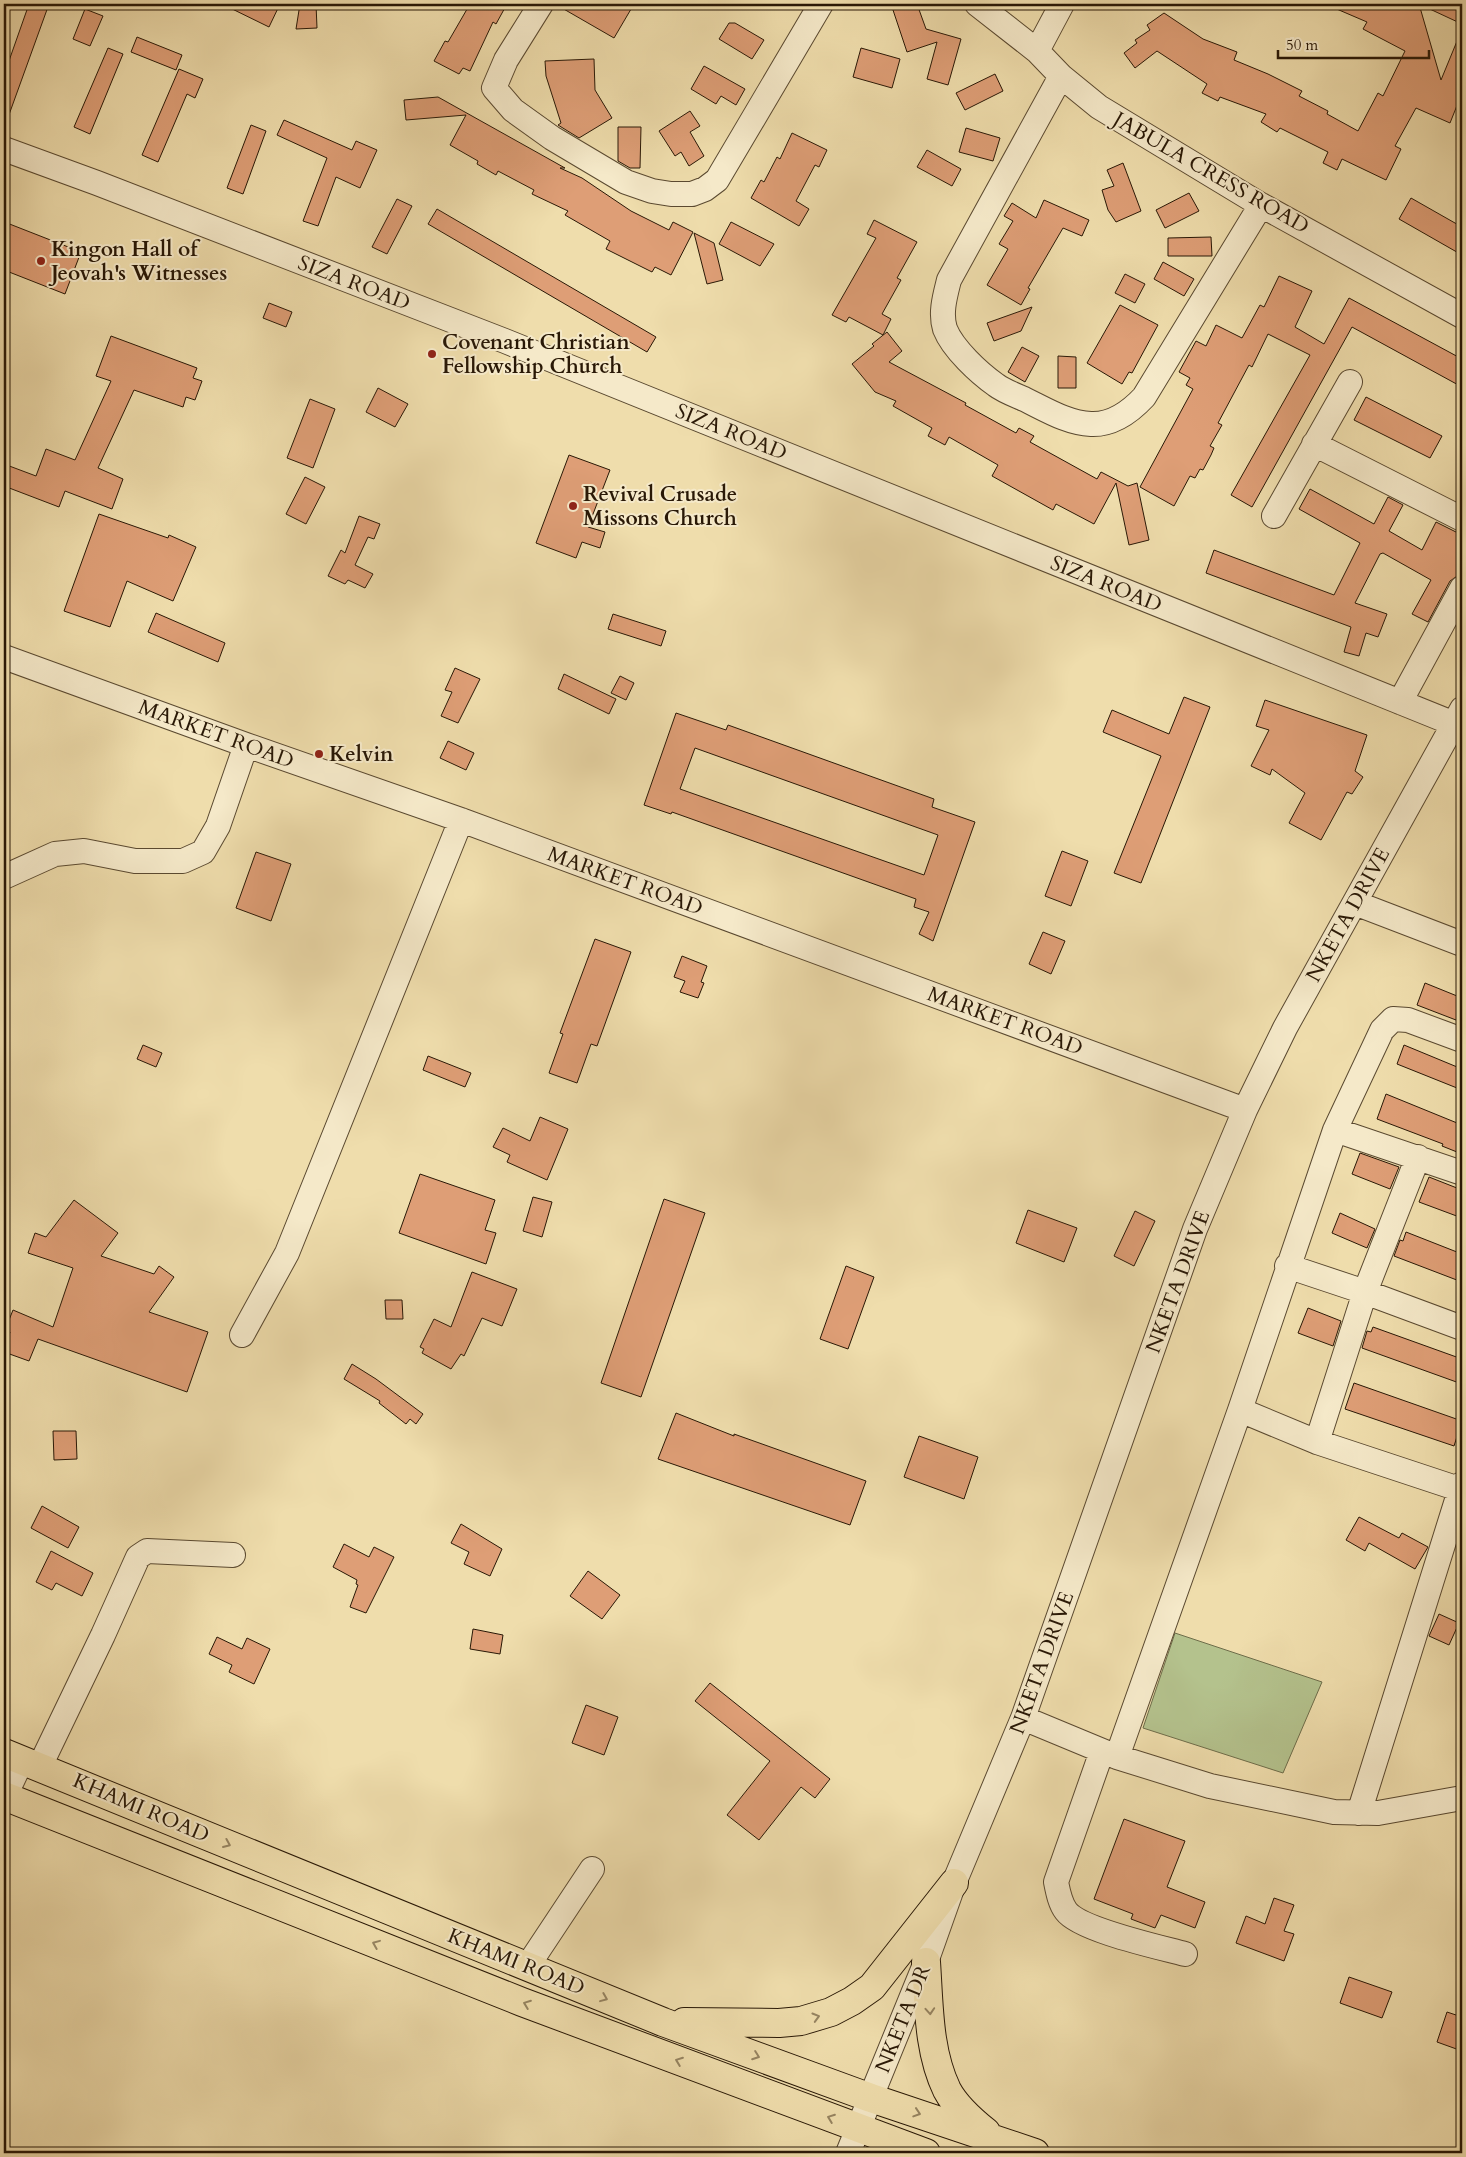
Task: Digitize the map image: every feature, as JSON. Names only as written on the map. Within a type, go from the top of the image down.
[{"type":"main road","name":"KHAMI ROAD","points":[[22,1760],[663,2022],[871,2098],[1035,2153]]},
{"type":"main road","name":"KHAMI ROAD","points":[[4,1797],[522,2002],[926,2153]]},
{"type":"main road","points":[[663,2022],[779,2023],[801,2021],[831,2012],[852,2001],[872,1986],[954,1883]]},
{"type":"main road","points":[[926,1962],[936,2062],[947,2091],[961,2111],[996,2139]]},
{"type":"street","points":[[541,4],[506,60],[494,88],[513,110],[560,143],[626,182],[652,191],[671,194],[692,194],[717,180],[821,4]]},
{"type":"street","name":"JABULA CRESS ROAD","points":[[977,4],[1038,51],[1062,76],[1100,107],[1261,205],[1462,316]]},
{"type":"street","points":[[1038,51],[1062,4]]},
{"type":"street","points":[[1062,76],[949,280],[943,306],[945,329],[976,369],[997,386],[1070,421],[1093,424],[1129,413],[1144,398],[1261,205]]},
{"type":"street","name":"SIZA ROAD","points":[[4,150],[97,183],[505,341],[1400,702],[1459,720]]},
{"type":"street","points":[[1274,516],[1350,382]]},
{"type":"street","points":[[1314,444],[1462,519]]},
{"type":"street","points":[[1400,702],[1462,588]]},
{"type":"street","name":"MARKET ROAD","points":[[4,657],[246,745],[461,820],[1245,1110]]},
{"type":"street","name":"NKETA DRIVE","points":[[954,1883],[1023,1718],[1195,1229],[1245,1110],[1285,1028],[1459,720]]},
{"type":"street","points":[[4,877],[55,854],[84,851],[135,861],[183,861],[203,852],[218,826],[246,745]]},
{"type":"street","points":[[242,1335],[287,1253],[461,820]]},
{"type":"street","points":[[1355,903],[1462,944]]},
{"type":"street","points":[[1185,1954],[1085,1925],[1066,1912],[1059,1897],[1056,1882],[1110,1754],[1240,1410],[1336,1130],[1382,1030],[1393,1020],[1408,1020],[1462,1040]]},
{"type":"street","points":[[1336,1130],[1462,1173]]},
{"type":"street","points":[[1317,1442],[1364,1292],[1418,1158]]},
{"type":"street","points":[[1288,1266],[1462,1328]]},
{"type":"street","points":[[1240,1410],[1317,1442],[1462,1488],[1359,1813]]},
{"type":"street","points":[[4,1797],[22,1760],[92,1659],[138,1558],[147,1551],[233,1555]]},
{"type":"street","points":[[1023,1718],[1110,1754],[1210,1786],[1334,1812],[1378,1813],[1462,1798]]},
{"type":"street","points":[[528,1967],[592,1869]]},
{"type":"street","name":"NKETA DR","points":[[848,2153],[926,1962],[954,1883]]},
{"type":"green space","points":[[1175,1633],[1322,1682],[1283,1773],[1143,1728]]},
{"type":"building","points":[[29,4],[49,4],[6,123],[4,123],[4,75]]},
{"type":"building","points":[[222,4],[280,4],[269,27]]},
{"type":"building","points":[[300,4],[316,4],[317,28],[296,29]]},
{"type":"building","points":[[470,4],[507,4],[496,24],[493,22],[470,71],[463,68],[459,74],[434,61],[445,41],[448,42]]},
{"type":"building","points":[[555,4],[634,4],[614,38]]},
{"type":"building","points":[[891,4],[917,4],[926,29],[961,39],[948,85],[927,79],[937,42],[907,52]]},
{"type":"building","points":[[1325,4],[1419,4],[1441,80],[1462,29],[1462,93],[1450,123],[1416,108],[1395,146],[1401,149],[1386,180],[1342,159],[1337,170],[1323,163],[1328,152],[1280,128],[1277,132],[1261,122],[1266,114],[1220,97],[1218,101],[1202,93],[1207,84],[1157,51],[1135,68],[1124,53],[1137,43],[1135,40],[1150,30],[1147,25],[1164,13],[1203,39],[1237,52],[1234,60],[1302,91],[1299,96],[1328,111],[1327,114],[1358,131],[1378,93],[1383,96],[1405,51],[1363,29],[1367,22]]},
{"type":"building","points":[[1419,4],[1462,4],[1462,24]]},
{"type":"building","points":[[85,9],[103,16],[90,46],[73,39]]},
{"type":"building","points":[[729,23],[735,23],[764,40],[752,59],[719,39]]},
{"type":"building","points":[[137,37],[182,55],[176,70],[131,52]]},
{"type":"building","points":[[108,48],[123,54],[90,134],[74,127]]},
{"type":"building","points":[[861,48],[900,59],[892,88],[853,77]]},
{"type":"building","points":[[594,59],[595,90],[612,118],[579,138],[558,125],[561,123],[546,76],[545,61]]},
{"type":"building","points":[[704,66],[745,89],[736,105],[721,96],[716,104],[691,89]]},
{"type":"building","points":[[179,69],[203,79],[195,98],[187,94],[158,162],[142,155]]},
{"type":"building","points":[[995,74],[1003,91],[965,110],[956,93]]},
{"type":"building","points":[[438,97],[565,168],[560,168],[582,178],[631,211],[669,230],[673,222],[693,232],[671,275],[655,267],[652,272],[606,249],[610,241],[565,215],[568,211],[532,194],[534,190],[498,171],[496,175],[477,164],[478,161],[450,145],[466,115],[406,120],[404,100]]},
{"type":"building","points":[[690,111],[700,126],[690,132],[704,156],[689,166],[681,152],[675,156],[659,131]]},
{"type":"building","points":[[284,120],[352,150],[356,141],[377,150],[360,188],[336,177],[318,226],[303,221],[327,158],[277,135]]},
{"type":"building","points":[[251,125],[266,131],[243,194],[227,188]]},
{"type":"building","points":[[618,127],[641,127],[640,168],[630,168],[618,161]]},
{"type":"building","points":[[966,128],[1000,138],[993,161],[959,152]]},
{"type":"building","points":[[792,133],[827,150],[819,167],[815,165],[796,201],[809,209],[799,226],[751,198],[761,180],[764,182],[777,157],[780,159]]},
{"type":"building","points":[[927,150],[961,169],[952,186],[917,167]]},
{"type":"building","points":[[1123,163],[1141,211],[1116,222],[1108,210],[1102,190],[1114,186],[1107,170]]},
{"type":"building","points":[[1189,193],[1199,211],[1165,228],[1156,210]]},
{"type":"building","points":[[1411,198],[1462,227],[1462,255],[1399,219]]},
{"type":"building","points":[[397,199],[412,206],[387,254],[372,247]]},
{"type":"building","points":[[1044,200],[1089,220],[1082,236],[1063,228],[1028,288],[1030,289],[1021,305],[987,285],[1008,249],[999,244],[1013,221],[1004,216],[1012,203],[1036,218]]},
{"type":"building","points":[[437,209],[656,337],[647,352],[428,224]]},
{"type":"building","points":[[874,220],[917,242],[897,278],[901,280],[882,314],[891,319],[883,335],[849,317],[846,322],[832,315],[876,238],[867,234]]},
{"type":"building","points":[[731,222],[774,244],[760,266],[719,244]]},
{"type":"building","name":"Kingon Hall of Jeovah's Witnesses","points":[[7,223],[81,252],[65,294],[4,270],[4,232]]},
{"type":"building","points":[[694,233],[714,243],[723,280],[707,284]]},
{"type":"building","points":[[1211,237],[1212,256],[1168,256],[1168,238]]},
{"type":"building","points":[[1163,262],[1194,279],[1184,296],[1154,279]]},
{"type":"building","points":[[1125,274],[1145,284],[1135,303],[1115,293]]},
{"type":"building","points":[[1279,276],[1312,291],[1295,327],[1324,344],[1349,298],[1462,359],[1462,387],[1352,327],[1252,507],[1231,495],[1310,355],[1268,334],[1252,367],[1249,365],[1218,423],[1222,425],[1210,446],[1214,448],[1203,470],[1200,469],[1195,478],[1190,476],[1174,506],[1140,487],[1193,389],[1186,385],[1190,378],[1179,372],[1196,341],[1206,346],[1216,325],[1242,338],[1260,305],[1264,307]]},
{"type":"building","points":[[269,303],[292,312],[286,327],[263,318]]},
{"type":"building","points":[[1120,305],[1158,325],[1132,373],[1129,372],[1122,384],[1087,363]]},
{"type":"building","points":[[1032,307],[1021,331],[994,341],[987,323]]},
{"type":"building","points":[[887,332],[902,351],[889,362],[966,403],[965,405],[1016,433],[1019,428],[1034,436],[1030,442],[1097,479],[1101,472],[1128,486],[1137,483],[1149,540],[1129,545],[1116,483],[1094,524],[1056,504],[1053,510],[992,476],[998,465],[949,437],[945,445],[928,436],[932,428],[893,406],[896,401],[875,392],[852,364],[874,346],[872,344]]},
{"type":"building","points":[[111,336],[197,368],[193,378],[202,381],[195,400],[186,397],[183,407],[134,390],[98,468],[123,479],[112,509],[65,491],[59,507],[4,486],[4,464],[36,476],[46,449],[75,460],[111,381],[96,376]]},
{"type":"building","points":[[1022,347],[1039,356],[1025,382],[1008,372]]},
{"type":"building","points":[[1058,356],[1076,357],[1076,388],[1058,388]]},
{"type":"building","points":[[378,388],[408,404],[395,427],[366,412]]},
{"type":"building","points":[[1366,397],[1442,436],[1430,458],[1354,420]]},
{"type":"building","points":[[310,399],[335,409],[313,468],[287,458]]},
{"type":"building","name":"Revival Crusade Missons Church","points":[[569,455],[610,470],[588,527],[605,532],[600,548],[582,542],[576,558],[536,543]]},
{"type":"building","points":[[305,477],[325,487],[306,524],[286,514]]},
{"type":"building","points":[[1310,489],[1374,524],[1388,497],[1403,505],[1389,531],[1422,550],[1436,522],[1462,535],[1462,573],[1450,581],[1428,622],[1412,614],[1431,580],[1383,553],[1380,554],[1355,603],[1387,614],[1378,637],[1366,633],[1359,656],[1344,652],[1351,627],[1206,573],[1214,550],[1334,595],[1360,543],[1299,509]]},
{"type":"building","points":[[99,514],[168,538],[169,535],[196,547],[173,601],[127,581],[110,627],[64,611]]},
{"type":"building","points":[[359,516],[380,524],[374,539],[368,537],[355,565],[373,574],[365,588],[348,580],[345,584],[328,576],[341,550],[345,553]]},
{"type":"building","points":[[156,613],[225,643],[218,662],[148,632]]},
{"type":"building","points":[[613,614],[666,631],[661,646],[608,629]]},
{"type":"building","points":[[455,668],[480,679],[458,723],[441,716],[452,692],[445,690]]},
{"type":"building","points":[[564,674],[616,699],[609,714],[558,689]]},
{"type":"building","points":[[620,676],[634,683],[626,700],[611,693]]},
{"type":"building","points":[[1184,697],[1210,707],[1141,883],[1114,873],[1161,756],[1103,732],[1112,710],[1169,734]]},
{"type":"building","points":[[1265,700],[1367,735],[1355,771],[1363,777],[1352,794],[1347,792],[1321,840],[1289,823],[1305,793],[1272,769],[1270,775],[1251,766],[1269,730],[1256,726]]},
{"type":"building","points":[[676,713],[726,730],[728,725],[934,799],[932,807],[975,822],[933,941],[919,934],[929,912],[914,907],[916,899],[672,812],[671,814],[644,805]],"holes":[[[695,748],[938,835],[924,875],[680,789]]]},
{"type":"building","points":[[448,741],[474,753],[466,770],[440,758]]},
{"type":"building","points":[[1062,851],[1088,861],[1071,906],[1045,896]]},
{"type":"building","points":[[256,852],[291,864],[271,921],[236,908]]},
{"type":"building","points":[[1043,932],[1065,941],[1051,974],[1029,964]]},
{"type":"building","points":[[595,939],[631,952],[597,1046],[591,1044],[577,1083],[549,1073],[563,1034],[560,1033]]},
{"type":"building","points":[[682,956],[707,966],[701,982],[704,983],[698,998],[680,992],[685,981],[674,977]]},
{"type":"building","points":[[1425,983],[1462,998],[1462,1004],[1456,1020],[1417,1005]]},
{"type":"building","points":[[143,1045],[162,1053],[156,1067],[137,1059]]},
{"type":"building","points":[[1404,1045],[1462,1069],[1462,1090],[1397,1064]]},
{"type":"building","points":[[428,1056],[471,1073],[465,1087],[423,1070]]},
{"type":"building","points":[[1386,1094],[1462,1125],[1462,1154],[1442,1146],[1443,1144],[1377,1119]]},
{"type":"building","points":[[540,1117],[568,1129],[547,1180],[507,1162],[510,1155],[493,1147],[503,1128],[530,1141]]},
{"type":"building","points":[[1360,1153],[1399,1167],[1390,1189],[1352,1174]]},
{"type":"building","points":[[420,1174],[495,1200],[485,1230],[496,1233],[486,1264],[399,1233]]},
{"type":"building","points":[[1429,1177],[1462,1190],[1462,1218],[1419,1202]]},
{"type":"building","points":[[533,1197],[552,1202],[542,1237],[523,1231]]},
{"type":"building","points":[[664,1199],[705,1213],[641,1397],[601,1383]]},
{"type":"building","points":[[74,1200],[118,1233],[101,1256],[154,1274],[159,1266],[174,1277],[149,1312],[208,1332],[187,1392],[38,1339],[29,1361],[4,1352],[10,1332],[5,1330],[13,1310],[53,1327],[73,1268],[28,1253],[35,1233],[46,1237]]},
{"type":"building","points":[[1028,1210],[1077,1228],[1064,1262],[1016,1243]]},
{"type":"building","points":[[1135,1211],[1155,1221],[1134,1266],[1114,1256]]},
{"type":"building","points":[[1340,1213],[1375,1229],[1367,1248],[1332,1233]]},
{"type":"building","points":[[1406,1232],[1462,1254],[1462,1282],[1394,1256],[1400,1240],[1403,1241]]},
{"type":"building","points":[[846,1266],[874,1277],[848,1349],[820,1339]]},
{"type":"building","points":[[472,1272],[517,1289],[502,1326],[482,1318],[464,1356],[461,1354],[451,1369],[422,1353],[424,1349],[420,1347],[434,1319],[451,1327]]},
{"type":"building","points":[[385,1300],[402,1300],[403,1319],[386,1319]]},
{"type":"building","points":[[1308,1308],[1341,1321],[1333,1346],[1298,1333]]},
{"type":"building","points":[[1373,1327],[1462,1359],[1462,1384],[1362,1348],[1367,1331],[1371,1332]]},
{"type":"building","points":[[352,1364],[376,1379],[423,1414],[416,1424],[410,1419],[406,1424],[379,1403],[380,1401],[344,1379]]},
{"type":"building","points":[[1354,1383],[1462,1421],[1454,1446],[1345,1409]]},
{"type":"building","points":[[676,1413],[734,1436],[734,1434],[866,1481],[850,1525],[658,1459]]},
{"type":"building","points":[[53,1431],[76,1431],[77,1459],[54,1460]]},
{"type":"building","points":[[919,1436],[978,1457],[964,1499],[904,1477]]},
{"type":"building","points":[[42,1506],[79,1527],[68,1548],[31,1528]]},
{"type":"building","points":[[1359,1517],[1399,1538],[1402,1533],[1428,1547],[1415,1569],[1369,1543],[1365,1551],[1346,1540]]},
{"type":"building","points":[[461,1524],[502,1549],[490,1576],[464,1564],[469,1552],[451,1543]]},
{"type":"building","points":[[344,1544],[369,1557],[374,1547],[394,1557],[366,1613],[350,1607],[358,1585],[356,1584],[357,1580],[333,1567]]},
{"type":"building","points":[[51,1551],[93,1573],[82,1596],[56,1583],[52,1590],[36,1582]]},
{"type":"building","points":[[588,1571],[620,1595],[602,1619],[570,1596]]},
{"type":"building","points":[[1439,1614],[1459,1623],[1449,1645],[1429,1636]]},
{"type":"building","points":[[473,1629],[503,1635],[500,1654],[470,1649]]},
{"type":"building","points":[[217,1637],[242,1649],[247,1638],[270,1649],[254,1684],[229,1672],[232,1665],[209,1654]]},
{"type":"building","points":[[710,1683],[830,1779],[815,1798],[801,1787],[759,1840],[727,1815],[770,1761],[695,1701]]},
{"type":"building","points":[[586,1705],[618,1717],[604,1755],[572,1743]]},
{"type":"building","points":[[1124,1819],[1185,1841],[1167,1887],[1205,1902],[1195,1928],[1161,1915],[1155,1928],[1131,1919],[1133,1914],[1094,1899]]},
{"type":"building","points":[[1274,1898],[1294,1905],[1284,1931],[1294,1934],[1284,1961],[1236,1943],[1246,1916],[1265,1924]]},
{"type":"building","points":[[1349,1977],[1392,1992],[1382,2018],[1340,2003]]},
{"type":"building","points":[[1447,2012],[1462,2017],[1462,2051],[1437,2042]]},
{"type":"place","name":"Kingon Hall of Jeovah's Witnesses","points":[[41,261]]},
{"type":"place","name":"Covenant Christian Fellowship Church","points":[[432,354]]},
{"type":"place","name":"Revival Crusade Missons Church","points":[[573,506]]},
{"type":"place","name":"Kelvin","points":[[319,754]]}]
